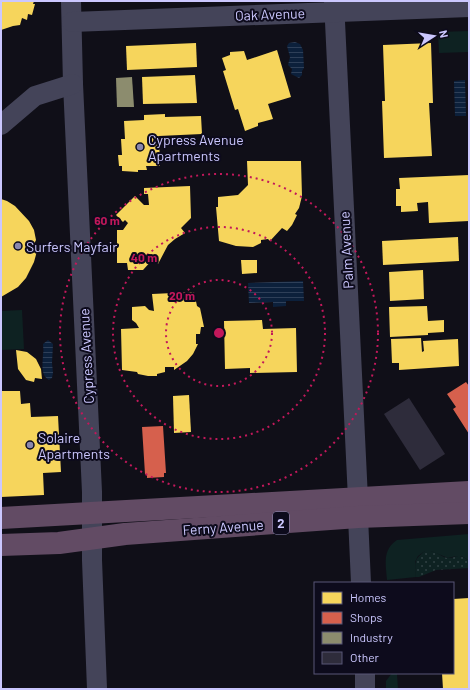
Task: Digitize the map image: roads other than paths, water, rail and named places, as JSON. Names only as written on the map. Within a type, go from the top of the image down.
[{"type":"highway","name":"Ferny Avenue","points":[[1,545],[59,543],[125,534],[358,508],[469,492]]},
{"type":"highway","name":"Ferny Avenue","points":[[1,518],[93,513],[358,508],[469,513]]},
{"type":"street","name":"Cypress Avenue","points":[[71,1],[73,84],[93,513],[92,560],[97,689]]},
{"type":"street","name":"Oak Avenue","points":[[72,22],[334,6],[469,7]]},
{"type":"street","name":"Palm Avenue","points":[[334,6],[362,582]]},
{"type":"street","points":[[1,125],[35,96],[73,84]]},
{"type":"street","points":[[365,674],[366,689]]},
{"type":"water","points":[[295,42],[300,44],[303,50],[304,68],[302,75],[299,78],[291,74],[292,69],[288,65],[290,57],[287,46],[289,43]]},
{"type":"water","points":[[465,80],[466,116],[455,116],[454,81]]},
{"type":"water","points":[[303,281],[304,301],[286,301],[286,306],[273,307],[273,302],[249,303],[248,283]]},
{"type":"water","points":[[48,340],[53,344],[53,373],[52,378],[49,380],[43,372],[43,344]]},
{"type":"place","name":"Cypress Avenue Apartments","points":[[140,147]]},
{"type":"place","name":"Surfers Mayfair","points":[[18,246]]},
{"type":"place","name":"Solaire Apartments","points":[[30,445]]}]
